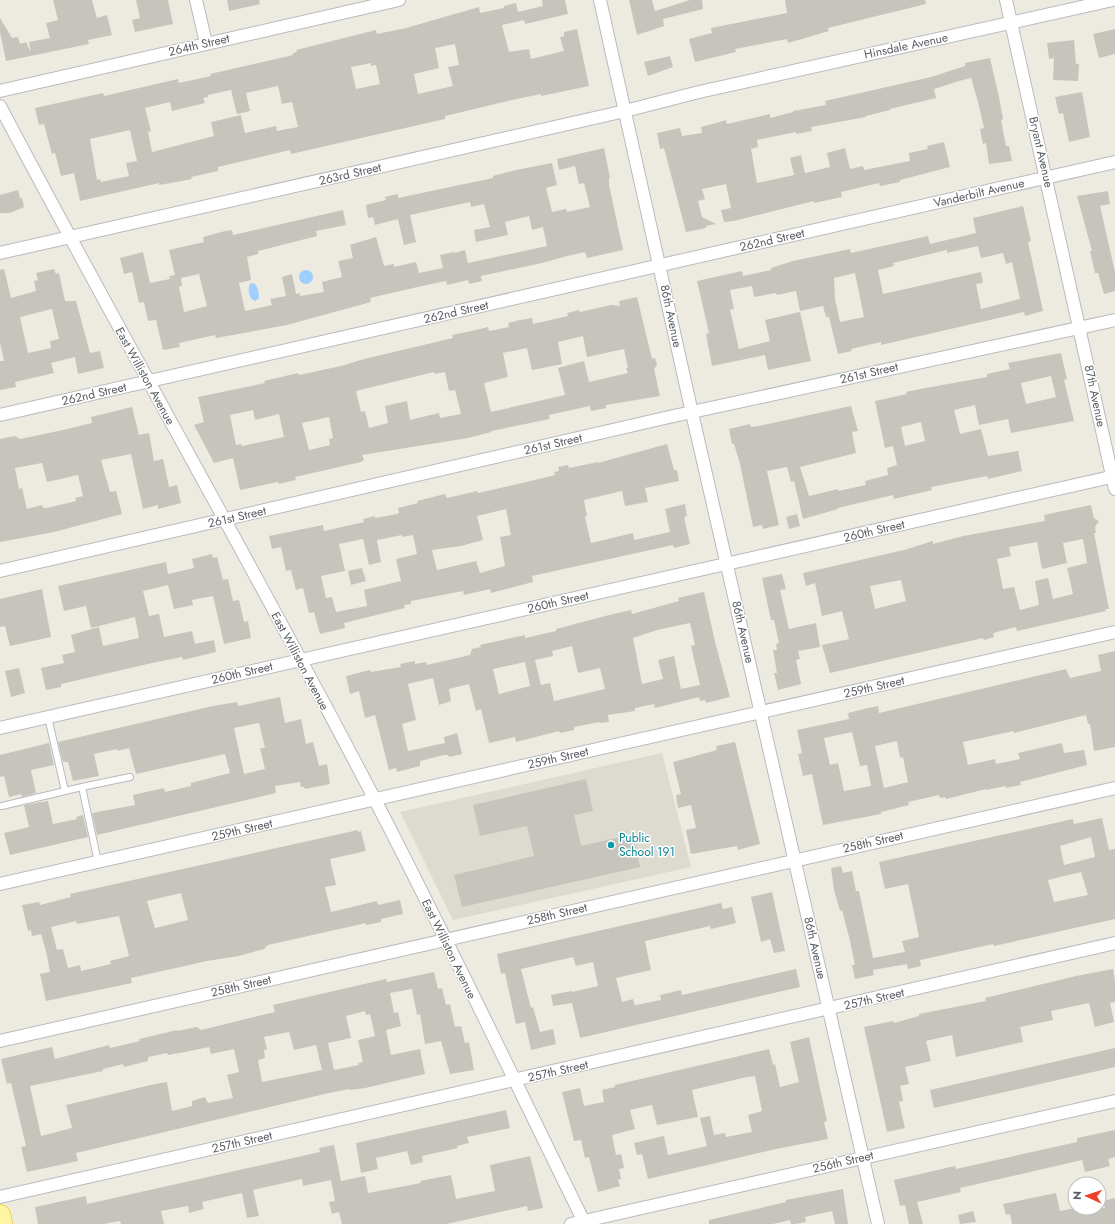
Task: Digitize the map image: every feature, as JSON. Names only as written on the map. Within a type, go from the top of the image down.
[{"type":"main road","points":[[0,1215],[2,1224]]},
{"type":"street","points":[[196,0],[206,44]]},
{"type":"street","name":"264th Street","points":[[0,91],[398,0]]},
{"type":"street","name":"86th Avenue","points":[[600,0],[692,413],[728,564],[878,1224]]},
{"type":"street","name":"Bryant Avenue","points":[[1006,0],[1075,304]]},
{"type":"street","name":"Hinsdale Avenue","points":[[699,92],[1113,0]]},
{"type":"street","name":"263rd Street","points":[[0,253],[625,111],[699,92]]},
{"type":"street","name":"East Williston Avenue","points":[[0,106],[69,238],[301,660],[375,800],[584,1223]]},
{"type":"street","name":"Vanderbilt Avenue","points":[[913,208],[1115,162]]},
{"type":"street","name":"262nd Street","points":[[0,415],[913,208]]},
{"type":"street","name":"87th Avenue","points":[[1075,304],[1114,476],[1115,489]]},
{"type":"street","name":"261st Street","points":[[0,571],[692,413],[1080,326],[1111,321]]},
{"type":"street","name":"260th Street","points":[[0,728],[1114,476]]},
{"type":"street","name":"259th Street","points":[[0,884],[1115,632]]},
{"type":"street","name":"258th Street","points":[[0,1041],[1115,788]]},
{"type":"street","name":"257th Street","points":[[0,1197],[1115,943]]},
{"type":"street","name":"256th Street","points":[[571,1224],[584,1223],[1115,1101]]},
{"type":"lane","points":[[48,717],[65,791]]},
{"type":"lane","points":[[2,806],[130,777]]},
{"type":"lane","points":[[82,787],[98,862]]},
{"type":"shaded area","points":[[662,753],[691,867],[453,920],[400,812]]},
{"type":"water","points":[[306,270],[311,272],[313,277],[311,282],[306,284],[301,282],[299,277],[301,272]]},
{"type":"water","points":[[253,283],[257,287],[259,294],[259,298],[255,301],[251,298],[249,291],[250,284]]},
{"type":"building","points":[[53,0],[92,0],[97,18],[107,15],[112,35],[88,40],[89,44],[6,61],[0,32],[0,18],[12,38],[18,37],[20,44],[26,42],[31,52],[29,42],[50,38],[46,23],[58,20]]},
{"type":"building","points":[[136,0],[168,0],[173,24],[135,32],[132,20],[140,18]]},
{"type":"building","points":[[227,0],[259,0],[260,4],[229,11]]},
{"type":"building","points":[[542,0],[565,0],[568,14],[525,24],[524,20],[502,25],[509,52],[529,49],[531,59],[564,51],[560,37],[564,36],[564,32],[577,29],[589,86],[541,96],[541,94],[512,100],[445,116],[445,119],[291,154],[290,150],[218,167],[218,171],[191,177],[192,179],[159,185],[159,183],[80,201],[74,173],[61,176],[55,153],[52,154],[44,124],[39,125],[35,108],[103,93],[104,96],[178,79],[179,83],[211,76],[210,74],[293,55],[293,53],[297,52],[296,50],[376,30],[377,34],[406,28],[479,7],[480,13],[504,8],[504,6],[516,3],[518,12],[543,6]],"holes":[[[455,44],[459,65],[448,67],[453,86],[418,94],[414,74],[439,68],[435,48]],[[371,63],[371,66],[376,65],[380,84],[356,89],[351,67]],[[278,86],[282,104],[292,102],[298,127],[277,131],[276,126],[245,133],[241,115],[211,122],[214,136],[152,152],[148,132],[151,131],[145,108],[170,102],[172,111],[205,103],[203,98],[208,97],[208,95],[231,90],[237,114],[250,111],[246,93]],[[130,130],[137,161],[126,163],[129,176],[101,182],[100,179],[97,180],[90,139]]]},
{"type":"building","points":[[629,0],[652,0],[655,11],[690,0],[702,0],[703,9],[663,19],[664,26],[637,35]]},
{"type":"building","points":[[785,0],[925,0],[926,4],[828,28],[829,31],[788,43],[787,39],[735,49],[736,52],[695,62],[689,39],[712,33],[711,28],[787,13]]},
{"type":"building","points":[[1115,29],[1115,54],[1099,58],[1093,34]]},
{"type":"building","points":[[1074,40],[1076,64],[1079,64],[1078,81],[1053,80],[1054,58],[1049,59],[1047,43]]},
{"type":"building","points":[[670,56],[673,67],[648,76],[644,62]]},
{"type":"building","points":[[990,58],[1003,119],[1001,120],[1006,146],[1009,146],[1012,161],[989,164],[986,143],[983,144],[980,129],[984,128],[971,78],[934,89],[936,98],[890,109],[866,117],[811,127],[812,131],[796,134],[796,132],[757,140],[758,147],[751,149],[757,183],[794,175],[790,158],[801,155],[805,173],[830,167],[827,153],[845,148],[850,169],[863,166],[864,170],[910,161],[909,153],[928,149],[927,146],[944,142],[950,167],[900,180],[900,182],[880,186],[879,183],[841,192],[842,197],[814,203],[814,201],[734,221],[724,222],[721,210],[731,208],[726,184],[702,189],[705,199],[698,201],[702,217],[716,224],[706,226],[706,228],[686,232],[664,148],[660,149],[657,133],[680,128],[682,136],[702,133],[701,127],[726,120],[727,124],[770,114],[770,118],[793,111],[826,105],[825,101],[931,77],[965,66],[965,63]]},
{"type":"building","points":[[1082,92],[1090,137],[1069,142],[1063,113],[1059,114],[1055,97]]},
{"type":"building","points":[[604,148],[610,178],[609,185],[623,250],[587,258],[585,252],[481,276],[482,281],[469,284],[468,280],[447,285],[446,281],[422,286],[370,298],[371,302],[287,325],[216,338],[215,335],[179,343],[180,347],[163,350],[156,320],[148,321],[144,302],[139,303],[132,272],[124,274],[120,258],[143,252],[150,283],[170,279],[169,276],[175,275],[169,250],[204,242],[203,237],[225,231],[232,230],[233,235],[343,210],[346,225],[316,231],[317,236],[258,251],[258,254],[247,257],[251,280],[239,283],[245,311],[272,305],[270,299],[286,296],[282,277],[292,274],[296,294],[300,293],[300,296],[324,292],[322,282],[342,277],[338,261],[353,258],[350,245],[376,237],[384,266],[394,264],[394,267],[416,262],[419,273],[443,268],[440,255],[454,252],[465,250],[468,263],[547,246],[543,227],[532,230],[529,216],[505,222],[508,235],[476,242],[474,230],[490,227],[484,204],[471,207],[470,202],[410,215],[416,242],[404,245],[398,219],[375,225],[373,217],[368,218],[366,205],[386,200],[385,197],[398,194],[398,198],[493,178],[493,176],[516,170],[552,163],[557,185],[546,188],[552,212],[566,209],[567,212],[590,207],[584,183],[579,184],[575,166],[559,170],[557,159]],"holes":[[[199,274],[207,306],[184,312],[179,287],[182,286],[181,278]]]},
{"type":"building","points":[[18,190],[24,207],[10,213],[0,213],[0,195]]},
{"type":"building","points":[[1108,191],[1110,204],[1100,206],[1115,272],[1115,291],[1104,294],[1098,273],[1095,273],[1090,251],[1092,251],[1077,196]]},
{"type":"building","points":[[1023,206],[1031,241],[1028,242],[1043,311],[1025,316],[1024,312],[881,345],[881,342],[851,349],[852,351],[838,354],[829,317],[826,317],[823,306],[800,311],[796,291],[777,295],[776,293],[754,297],[752,286],[730,290],[734,309],[730,310],[739,349],[770,341],[765,320],[800,312],[811,361],[768,370],[765,355],[712,366],[706,334],[709,333],[697,281],[742,271],[743,276],[771,270],[771,268],[793,261],[850,249],[851,253],[928,236],[930,244],[976,233],[973,218]],"holes":[[[978,246],[981,258],[1003,253],[1006,264],[1012,262],[1020,299],[981,309],[976,284],[983,283],[981,272],[883,294],[878,270],[894,266],[893,263],[922,256],[947,250],[947,253]],[[855,273],[864,317],[840,322],[835,299],[834,278]]]},
{"type":"building","points":[[4,269],[11,298],[36,291],[34,281],[38,280],[36,273],[54,269],[56,274],[59,273],[65,301],[76,301],[90,353],[100,351],[104,368],[78,374],[75,357],[51,363],[54,373],[15,382],[16,387],[0,390],[0,361],[4,361],[0,343],[0,270]],"holes":[[[52,309],[59,339],[50,341],[51,348],[28,353],[20,317]]]},
{"type":"building","points":[[637,297],[652,359],[655,358],[657,365],[654,369],[660,396],[606,405],[606,408],[591,411],[590,406],[549,415],[550,419],[491,431],[468,438],[362,455],[364,460],[361,462],[295,477],[296,480],[279,484],[278,482],[240,490],[233,458],[214,463],[194,425],[204,422],[198,397],[265,383],[264,381],[298,373],[299,375],[341,366],[364,359],[453,338],[452,335],[488,327],[489,331],[509,327],[508,323],[520,320],[532,318],[533,324],[568,316],[567,313],[579,310],[580,312],[611,305],[620,306],[619,301]],"holes":[[[583,336],[587,357],[624,349],[628,373],[589,382],[584,361],[558,368],[565,395],[491,412],[484,383],[508,377],[503,353],[527,348],[532,370],[562,364],[558,342]],[[434,372],[435,374],[445,372],[449,391],[455,390],[461,414],[440,418],[439,413],[410,420],[407,401],[385,406],[388,423],[369,428],[365,411],[361,412],[356,391]],[[253,410],[255,420],[279,414],[284,437],[242,446],[241,444],[236,445],[230,415]],[[329,417],[333,438],[329,439],[330,445],[309,450],[302,423]]]},
{"type":"building","points":[[1061,353],[1067,379],[1064,380],[1074,421],[1011,433],[1008,419],[979,425],[975,405],[954,410],[960,434],[981,429],[988,456],[1018,451],[1022,471],[988,479],[987,476],[931,487],[932,490],[894,499],[893,495],[838,508],[803,519],[794,481],[791,482],[787,467],[767,471],[779,525],[763,529],[762,525],[753,527],[740,464],[734,444],[732,444],[729,429],[750,424],[751,427],[758,426],[851,406],[858,431],[852,432],[856,453],[800,467],[809,496],[838,489],[838,491],[866,485],[865,481],[888,475],[887,468],[897,465],[893,446],[885,448],[875,401],[907,394],[906,392],[920,389],[987,377],[987,374],[1010,369],[1008,363]],"holes":[[[1051,376],[1056,397],[1026,404],[1021,383]],[[921,422],[925,441],[905,446],[901,427]]]},
{"type":"building","points":[[132,407],[139,435],[149,433],[154,461],[163,459],[169,487],[177,485],[181,503],[158,509],[158,505],[143,509],[131,454],[101,460],[110,492],[116,491],[122,514],[54,532],[0,542],[0,439],[15,436],[20,439],[92,423],[91,417]],"holes":[[[42,463],[47,482],[78,475],[83,496],[75,498],[76,501],[47,508],[43,508],[42,505],[27,509],[22,488],[19,489],[15,468]]]},
{"type":"building","points":[[667,444],[674,470],[677,470],[679,481],[645,488],[648,502],[625,506],[622,491],[584,500],[587,516],[585,517],[591,543],[633,533],[634,540],[670,532],[665,509],[685,504],[687,516],[684,517],[690,544],[674,548],[673,545],[532,576],[533,582],[491,593],[490,589],[464,595],[463,591],[411,601],[411,604],[404,605],[405,608],[344,623],[345,628],[320,634],[314,612],[309,613],[303,588],[296,590],[291,570],[286,571],[281,547],[272,549],[269,536],[323,525],[324,531],[364,522],[363,519],[375,516],[375,518],[397,514],[399,513],[398,508],[418,503],[417,501],[445,494],[447,498],[477,491],[478,493],[555,475],[554,472],[559,471],[558,467],[568,465],[569,468],[598,463]],"holes":[[[506,509],[511,535],[500,537],[505,566],[480,573],[476,561],[437,570],[432,550],[461,546],[483,540],[477,516]],[[402,535],[402,537],[413,535],[417,554],[396,559],[401,581],[364,590],[367,606],[336,612],[332,597],[326,598],[321,576],[345,571],[339,544],[363,539],[369,565],[381,562],[377,540]]]},
{"type":"building","points":[[1091,505],[1094,518],[1099,521],[1095,527],[1096,533],[1094,533],[1109,609],[1105,609],[1106,611],[1017,631],[1016,627],[993,633],[994,637],[984,640],[983,638],[830,673],[822,645],[849,639],[842,611],[822,616],[815,583],[806,586],[803,573],[904,550],[933,541],[933,544],[963,536],[1045,521],[1044,515]],"holes":[[[1083,539],[1087,563],[1067,568],[1073,594],[1053,599],[1048,578],[1035,581],[1039,605],[1020,610],[1014,587],[1003,589],[997,559],[1011,556],[1009,547],[1037,542],[1042,569],[1067,563],[1063,543]],[[901,580],[906,601],[875,609],[870,586]]]},
{"type":"building","points":[[797,514],[800,526],[789,529],[786,517]]},
{"type":"building","points":[[212,554],[213,558],[217,557],[223,580],[228,579],[233,601],[239,600],[244,622],[248,621],[251,638],[224,644],[213,596],[192,600],[193,605],[174,609],[168,585],[143,591],[149,616],[159,614],[164,637],[192,631],[195,644],[214,640],[216,652],[183,660],[182,657],[152,663],[61,684],[61,687],[46,690],[41,668],[64,663],[62,655],[75,652],[71,635],[99,627],[103,646],[139,638],[135,617],[91,628],[86,606],[64,611],[58,586],[166,562],[168,574],[194,568],[192,559]]},
{"type":"building","points":[[362,568],[366,581],[351,585],[348,571]]},
{"type":"building","points":[[782,574],[786,589],[780,590],[789,629],[816,623],[820,647],[798,651],[800,659],[796,660],[801,684],[778,690],[774,673],[777,673],[773,650],[777,650],[776,644],[779,643],[774,620],[771,620],[762,578]]},
{"type":"building","points":[[42,589],[51,637],[10,646],[5,626],[0,627],[0,599]]},
{"type":"building","points":[[704,592],[715,642],[730,697],[706,703],[705,700],[700,701],[699,697],[655,708],[654,704],[635,708],[635,711],[608,715],[609,722],[599,722],[574,727],[574,730],[560,733],[559,731],[516,742],[515,737],[489,743],[481,709],[476,711],[469,684],[449,689],[451,701],[439,705],[433,678],[408,684],[416,720],[402,724],[408,751],[445,743],[444,737],[457,733],[462,754],[449,757],[448,755],[444,755],[420,761],[420,766],[397,772],[396,768],[389,770],[375,715],[365,718],[359,691],[350,694],[346,676],[370,670],[371,672],[401,667],[400,664],[415,661],[415,664],[426,662],[427,665],[470,655],[472,649],[481,647],[480,645],[525,635],[525,638],[556,631],[556,629],[631,610],[632,614],[679,601],[678,598]],"holes":[[[690,623],[695,645],[691,646],[700,685],[681,689],[674,656],[658,660],[663,679],[642,684],[633,638],[657,630]],[[572,646],[578,673],[600,668],[605,689],[554,701],[550,683],[541,685],[535,660],[553,656],[552,651]],[[525,662],[530,686],[499,694],[493,669]]]},
{"type":"building","points":[[1115,651],[1115,747],[1094,751],[1090,724],[1088,724],[1086,715],[1014,733],[1014,731],[963,742],[968,765],[995,759],[996,764],[1020,759],[1018,753],[1062,743],[1064,753],[1084,750],[1087,765],[1020,782],[1021,785],[1006,788],[1006,786],[986,789],[946,799],[945,797],[940,798],[939,795],[908,802],[909,805],[881,812],[881,814],[823,825],[812,774],[803,776],[798,754],[802,753],[797,730],[849,719],[848,713],[868,708],[878,706],[879,713],[1066,669],[1070,678],[1101,671],[1098,655]],"holes":[[[852,732],[860,766],[867,765],[871,786],[844,791],[838,763],[830,765],[824,738]],[[897,741],[900,758],[903,757],[908,782],[884,788],[875,746]]]},
{"type":"building","points":[[19,668],[25,693],[11,697],[5,671]]},
{"type":"building","points":[[280,697],[285,723],[301,719],[306,744],[313,742],[319,766],[327,764],[330,784],[305,789],[304,787],[301,787],[300,782],[275,786],[276,793],[97,835],[92,813],[135,805],[133,795],[164,788],[165,792],[191,786],[191,783],[230,773],[225,754],[136,774],[129,748],[117,751],[117,749],[94,754],[99,776],[73,781],[68,762],[63,762],[58,742],[213,706],[237,702],[238,706]],"holes":[[[259,723],[265,748],[260,748],[265,769],[244,774],[234,728]]]},
{"type":"building","points":[[735,742],[760,844],[738,850],[737,846],[691,854],[686,830],[696,828],[691,805],[678,808],[676,795],[681,794],[673,762],[717,750],[716,746]]},
{"type":"building","points":[[49,743],[54,765],[31,770],[36,793],[22,797],[21,794],[9,797],[4,776],[0,777],[0,755]]},
{"type":"building","name":"Public School 191","points":[[586,779],[593,811],[574,815],[581,846],[633,834],[640,867],[462,907],[454,875],[534,856],[527,826],[480,836],[473,805]]},
{"type":"building","points":[[48,801],[53,824],[77,819],[76,817],[83,815],[88,837],[10,855],[4,833],[29,827],[24,805]]},
{"type":"building","points":[[1102,818],[1109,850],[1115,849],[1115,919],[994,946],[993,944],[920,960],[921,966],[908,969],[907,964],[873,970],[874,975],[855,979],[852,965],[855,965],[850,941],[842,910],[840,911],[834,890],[831,868],[841,866],[843,873],[852,871],[856,891],[859,891],[873,958],[905,952],[902,941],[919,937],[908,884],[885,889],[879,862],[1073,819],[1074,824]],"holes":[[[1091,837],[1095,857],[1064,865],[1060,846]],[[1081,872],[1088,895],[1054,902],[1048,880]]]},
{"type":"building","points":[[358,830],[358,832],[361,831],[366,851],[330,859],[336,885],[325,887],[331,912],[377,901],[378,905],[400,900],[403,914],[381,919],[381,922],[366,925],[366,923],[268,945],[264,949],[239,956],[207,961],[131,978],[132,983],[46,1001],[40,974],[50,972],[46,951],[41,934],[32,936],[31,930],[28,931],[22,905],[39,902],[40,905],[71,897],[70,894]],"holes":[[[181,893],[188,920],[155,928],[147,901]],[[119,916],[129,956],[110,961],[111,964],[81,971],[80,965],[68,968],[63,949],[57,950],[51,927],[76,921],[77,924]]]},
{"type":"building","points":[[772,892],[785,951],[774,953],[770,939],[761,942],[751,897]]},
{"type":"building","points":[[721,903],[723,909],[732,907],[736,923],[711,929],[710,926],[645,941],[651,970],[616,978],[622,1002],[633,999],[635,1006],[661,1000],[660,995],[681,990],[682,995],[796,969],[800,987],[580,1038],[572,1003],[553,1006],[551,995],[598,986],[593,962],[576,966],[573,957],[521,969],[531,1008],[533,1007],[540,1032],[553,1029],[556,1044],[531,1050],[525,1022],[516,1024],[505,973],[501,974],[497,954]]},
{"type":"building","points":[[1113,969],[1115,980],[1115,1002],[1110,1003],[1114,1022],[1095,1027],[1089,1003],[1051,1011],[1053,1020],[1020,1027],[1023,1042],[956,1057],[952,1035],[926,1041],[931,1061],[905,1067],[909,1084],[900,1086],[903,1101],[899,1102],[905,1128],[887,1132],[864,1027],[893,1021],[894,1023],[919,1016],[919,1014],[986,1001],[985,998],[1076,976]]},
{"type":"building","points":[[434,972],[438,989],[442,988],[446,1005],[450,1004],[455,1027],[461,1026],[465,1043],[469,1042],[474,1070],[450,1074],[441,1041],[425,1044],[420,1014],[417,1015],[412,989],[390,993],[394,1013],[398,1012],[401,1026],[386,1030],[391,1055],[420,1049],[425,1074],[365,1088],[329,1093],[76,1153],[78,1161],[27,1172],[21,1147],[26,1146],[11,1083],[7,1084],[1,1059],[52,1047],[55,1059],[109,1045],[110,1048],[140,1041],[139,1039],[177,1030],[197,1027],[201,1030],[275,1012],[273,1005],[386,979],[387,982]],"holes":[[[365,1011],[366,1015],[370,1014],[375,1036],[358,1040],[363,1062],[358,1063],[359,1065],[334,1070],[328,1043],[351,1038],[346,1016]],[[289,1032],[294,1050],[316,1045],[322,1070],[262,1082],[258,1060],[265,1058],[264,1050],[267,1049],[264,1037]],[[209,1047],[211,1054],[234,1049],[239,1072],[227,1075],[233,1098],[208,1103],[205,1097],[192,1101],[192,1106],[172,1111],[167,1082],[155,1084],[66,1105],[72,1128],[41,1136],[30,1086],[103,1071],[103,1069],[123,1064],[124,1067],[148,1061],[148,1057],[167,1053],[168,1055]]]},
{"type":"building","points":[[809,1037],[827,1121],[824,1122],[828,1139],[776,1149],[648,1179],[642,1154],[637,1155],[634,1143],[664,1136],[668,1155],[707,1146],[700,1118],[710,1116],[714,1135],[725,1133],[726,1137],[752,1132],[748,1115],[762,1111],[755,1076],[747,1077],[692,1090],[698,1117],[657,1125],[652,1105],[630,1110],[635,1129],[612,1135],[616,1155],[621,1154],[624,1168],[619,1169],[621,1179],[618,1180],[620,1186],[598,1192],[589,1157],[585,1158],[581,1140],[574,1141],[562,1092],[580,1088],[584,1106],[604,1102],[602,1090],[615,1087],[615,1085],[769,1049],[773,1065],[775,1064],[780,1087],[799,1082],[790,1042]]},
{"type":"building","points":[[1115,1048],[1115,1067],[934,1108],[930,1090]]},
{"type":"building","points":[[506,1110],[510,1128],[467,1137],[469,1143],[457,1146],[458,1148],[422,1156],[423,1162],[411,1165],[407,1151],[376,1158],[378,1169],[361,1173],[356,1143]]},
{"type":"building","points":[[1115,1130],[1115,1157],[1108,1159],[1110,1166],[1085,1172],[1082,1160],[960,1188],[961,1192],[917,1202],[923,1224],[909,1224],[905,1205],[900,1206],[894,1180],[955,1166],[956,1169],[1077,1142],[1077,1138]]},
{"type":"building","points":[[334,1145],[341,1181],[365,1176],[368,1193],[421,1183],[420,1181],[451,1175],[456,1199],[495,1191],[490,1165],[530,1156],[543,1208],[528,1211],[527,1206],[447,1224],[342,1224],[339,1212],[332,1214],[329,1202],[335,1201],[331,1180],[303,1186],[302,1179],[253,1190],[259,1216],[247,1218],[242,1193],[202,1202],[204,1209],[189,1213],[188,1206],[161,1211],[164,1224],[121,1224],[120,1221],[104,1224],[38,1224],[35,1207],[86,1196],[87,1204],[320,1152],[319,1148]]},
{"type":"building","points":[[843,1189],[848,1224],[835,1224],[832,1211],[805,1217],[806,1222],[795,1224],[791,1224],[790,1220],[773,1224],[709,1224],[709,1220],[786,1202],[786,1200]]},
{"type":"building","points":[[1056,1193],[1060,1211],[1067,1210],[1067,1216],[1107,1216],[1107,1200],[1115,1198],[1115,1224],[1012,1224],[1010,1214],[1006,1215],[1003,1204]]},
{"type":"building","points":[[973,1211],[976,1222],[960,1224],[958,1215]]},
{"type":"place","name":"Public School 191","points":[[611,845]]}]
